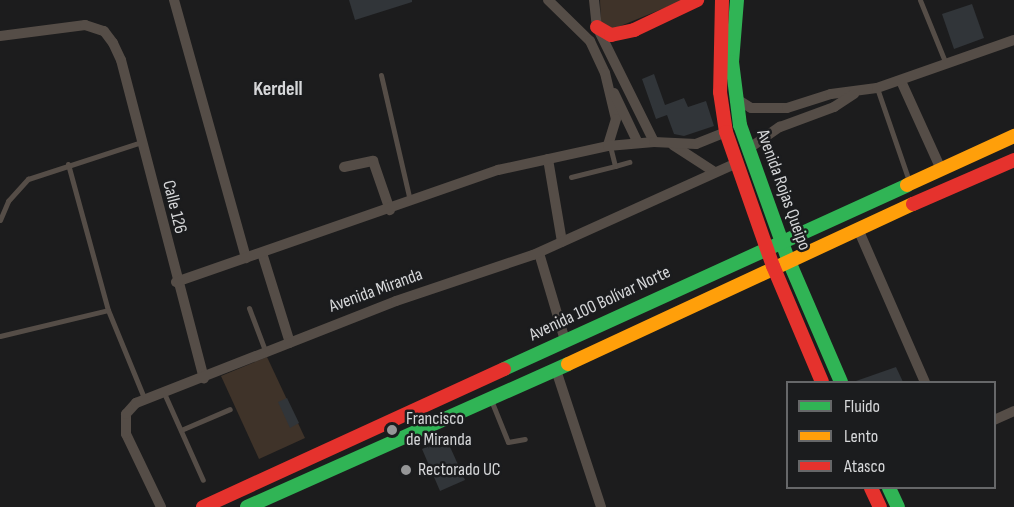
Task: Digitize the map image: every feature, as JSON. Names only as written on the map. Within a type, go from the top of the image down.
[{"type":"main road","points":[[597,27],[611,36],[634,30],[697,0]]},
{"type":"main road","name":"Avenida Rojas Queipo","points":[[722,0],[720,92],[726,132],[735,164],[766,246],[822,381]]},
{"type":"main road","name":"Avenida Rojas Queipo","points":[[737,0],[732,62],[734,97],[748,149],[788,259],[841,381]]},
{"type":"main road","name":"Avenida 100 Bolívar Norte","points":[[203,507],[766,246],[1014,136]]},
{"type":"main road","points":[[247,507],[556,370],[788,259],[1014,160]]},
{"type":"main road","points":[[871,489],[880,507]]},
{"type":"main road","points":[[889,489],[898,507]]},
{"type":"street","points":[[174,0],[246,258]]},
{"type":"street","points":[[548,0],[590,41],[638,143]]},
{"type":"street","points":[[594,0],[597,27],[654,142]]},
{"type":"street","name":"Calle 126","points":[[0,36],[85,25],[104,31],[113,43],[121,60],[176,282],[204,378]]},
{"type":"street","points":[[734,97],[751,108],[786,108],[831,94],[854,94],[901,81],[1014,40]]},
{"type":"street","points":[[605,73],[616,119],[609,146]]},
{"type":"street","points":[[901,81],[941,168]]},
{"type":"street","points":[[748,149],[780,126],[834,107],[854,94]]},
{"type":"street","points":[[176,282],[411,203],[498,170],[609,146],[654,142],[696,144],[726,132]]},
{"type":"street","points":[[673,144],[713,171]]},
{"type":"street","points":[[548,159],[562,242]]},
{"type":"street","points":[[344,168],[373,161],[390,210]]},
{"type":"street","name":"Avenida Miranda","points":[[161,507],[124,423],[131,409],[145,400],[267,354],[386,304],[539,252],[713,171],[735,164]]},
{"type":"street","points":[[858,229],[924,381]]},
{"type":"street","points":[[539,252],[565,340]]},
{"type":"street","points":[[262,253],[290,343]]},
{"type":"street","points":[[556,370],[601,507]]},
{"type":"street","points":[[996,419],[1014,411]]},
{"type":"lane","points":[[920,0],[946,64]]},
{"type":"lane","points":[[381,75],[411,203]]},
{"type":"lane","points":[[877,88],[909,182]]},
{"type":"lane","points":[[0,220],[19,186],[68,164],[141,142]]},
{"type":"lane","points":[[609,146],[615,166]]},
{"type":"lane","points":[[571,177],[629,162]]},
{"type":"lane","points":[[68,164],[108,310],[145,400]]},
{"type":"lane","points":[[249,308],[267,354]]},
{"type":"lane","points":[[0,336],[108,310]]},
{"type":"lane","points":[[164,393],[203,480]]},
{"type":"lane","points":[[490,399],[508,442],[525,439]]},
{"type":"lane","points":[[180,430],[230,409]]},
{"type":"shaded area","points":[[600,0],[684,0],[613,29],[601,22]]},
{"type":"shaded area","points":[[267,357],[305,438],[259,459],[221,376]]},
{"type":"building","points":[[349,0],[412,0],[412,2],[355,20]]},
{"type":"building","points":[[972,4],[984,38],[954,49],[942,14]]},
{"type":"building","points":[[654,74],[665,105],[684,98],[688,107],[706,101],[714,126],[684,136],[674,134],[667,115],[656,119],[642,79]]},
{"type":"building","points":[[896,367],[903,381],[856,381]]},
{"type":"building","points":[[287,398],[299,423],[290,428],[278,402]]},
{"type":"building","points":[[446,438],[465,480],[440,491],[422,449]]},
{"type":"traffic: fast","points":[[737,0],[732,62],[740,125],[788,259],[841,381]]},
{"type":"traffic: fast","points":[[504,369],[907,185]]},
{"type":"traffic: fast","points":[[247,507],[568,364]]},
{"type":"traffic: fast","points":[[889,489],[898,507]]},
{"type":"traffic: slow","points":[[907,185],[1014,136]]},
{"type":"traffic: slow","points":[[568,364],[913,204]]},
{"type":"traffic: jam","points":[[597,27],[611,35],[634,30],[697,0]]},
{"type":"traffic: jam","points":[[722,0],[720,92],[726,132],[773,266],[822,381]]},
{"type":"traffic: jam","points":[[913,204],[1014,160]]},
{"type":"traffic: jam","points":[[203,507],[504,369]]},
{"type":"traffic: jam","points":[[871,489],[880,507]]},
{"type":"place","name":"Francisco de Miranda","points":[[392,430]]},
{"type":"place","name":"Rectorado UC","points":[[406,470]]},
{"type":"district","name":"Kerdell","points":[[278,89]]}]
